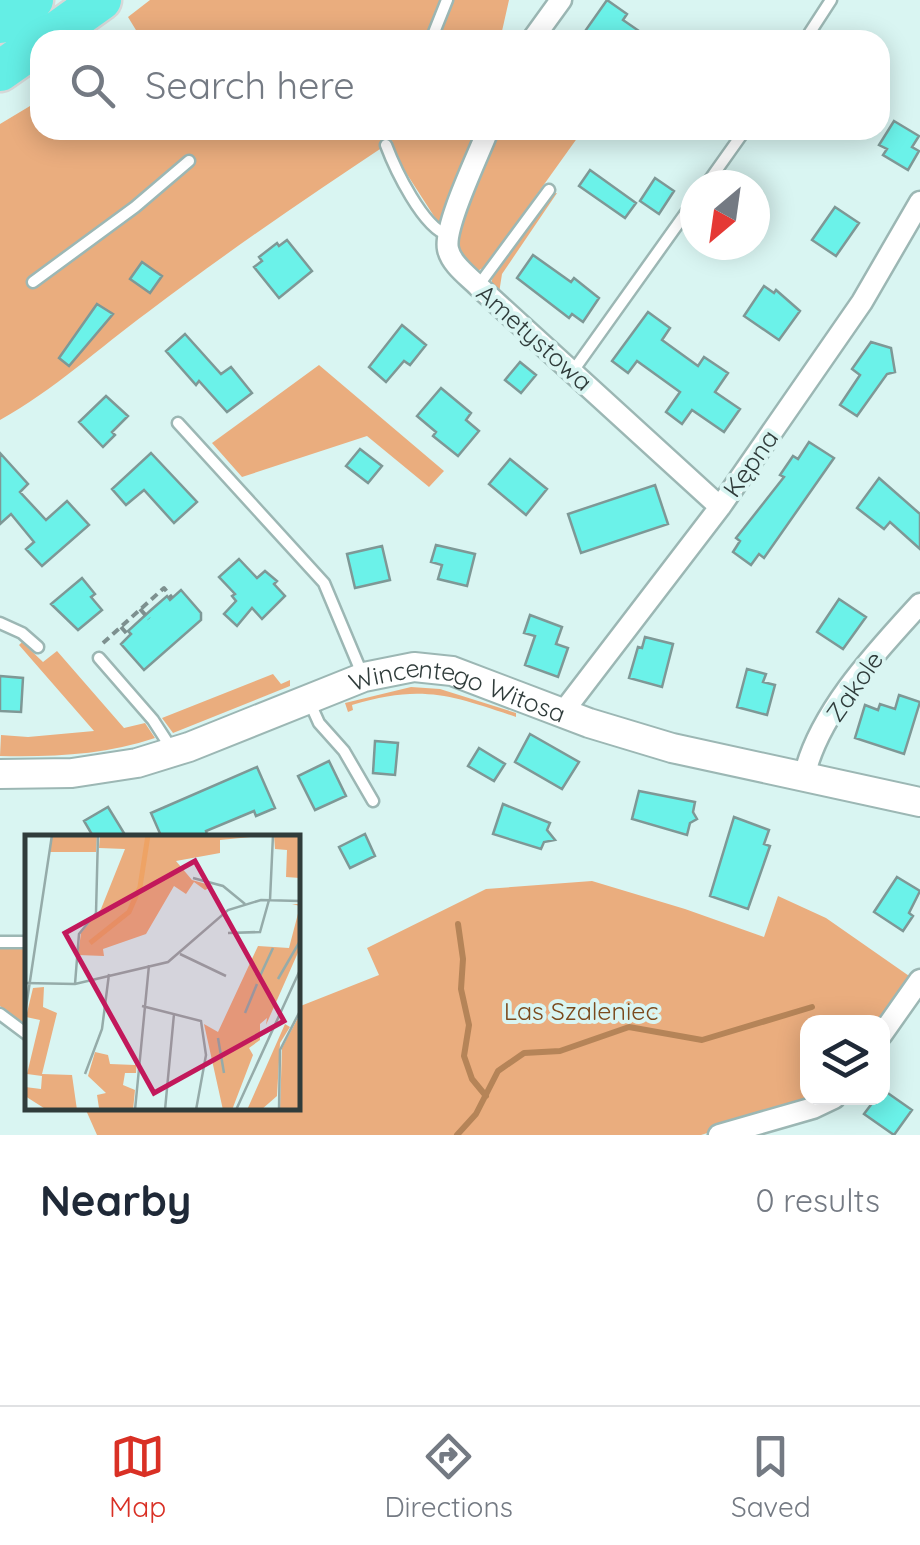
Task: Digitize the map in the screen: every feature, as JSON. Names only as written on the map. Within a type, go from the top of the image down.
[{"type":"highway","points":[[0,23],[33,0]]},
{"type":"highway","points":[[59,30],[101,0]]},
{"type":"highway","points":[[0,72],[30,51]]},
{"type":"street","points":[[539,30],[561,0]]},
{"type":"street","points":[[448,235],[484,140]]},
{"type":"street","name":"Kępna","points":[[563,712],[720,507],[862,302],[920,202]]},
{"type":"street","name":"Ametystowa","points":[[448,235],[450,256],[478,286],[720,507]]},
{"type":"street","name":"Zakole","points":[[804,777],[816,742],[856,678],[920,604]]},
{"type":"street","name":"Wincentego Witosa","points":[[0,774],[90,771],[136,763],[308,697],[364,678],[414,667],[439,669],[672,748],[920,802]]},
{"type":"street","points":[[890,1023],[920,980]]},
{"type":"street","points":[[719,1135],[819,1105]]},
{"type":"lane","points":[[436,30],[448,0]]},
{"type":"lane","points":[[812,30],[831,0]]},
{"type":"lane","points":[[717,170],[738,140]]},
{"type":"lane","points":[[386,145],[394,166],[432,226],[448,235]]},
{"type":"lane","points":[[34,282],[135,207],[188,161]]},
{"type":"lane","points":[[478,286],[549,190]]},
{"type":"lane","points":[[573,371],[680,221]]},
{"type":"lane","points":[[178,422],[324,583],[364,678]]},
{"type":"lane","points":[[0,623],[38,647]]},
{"type":"lane","points":[[99,658],[153,720],[173,752]]},
{"type":"lane","points":[[308,697],[319,723],[344,751],[373,801]]},
{"type":"lane","points":[[0,1014],[25,1032]]},
{"type":"path","points":[[99,658],[98,648],[164,588],[172,598]]},
{"type":"path","points":[[140,609],[148,619]]},
{"type":"path","points":[[121,626],[129,636]]},
{"type":"green space","points":[[150,0],[509,0],[502,30],[136,30],[128,17]]},
{"type":"green space","points":[[30,106],[30,140],[477,140],[441,227],[401,165],[392,141],[238,246],[58,382],[0,420],[0,124]]},
{"type":"green space","points":[[494,140],[576,140],[485,267],[474,273],[457,254],[459,221]]},
{"type":"green space","points":[[557,193],[502,274],[499,293],[491,286],[493,274],[550,194]]},
{"type":"green space","points":[[319,365],[444,471],[429,487],[367,436],[242,477],[212,443]]},
{"type":"green space","points":[[22,642],[43,662],[57,651],[124,728],[145,723],[155,738],[79,754],[0,756],[1,735],[28,737],[94,731],[19,645]]},
{"type":"green space","points":[[273,674],[281,684],[290,680],[290,686],[173,733],[162,718]]},
{"type":"green space","points":[[411,687],[440,689],[516,713],[516,717],[436,695],[376,699],[352,705],[353,710],[348,712],[345,703]]},
{"type":"green space","name":"Las Szaleniec","points":[[592,881],[764,937],[778,896],[826,918],[912,978],[887,1015],[800,1015],[800,1104],[701,1135],[97,1135],[86,1110],[300,1110],[300,1006],[379,975],[367,948],[486,889]]},
{"type":"green space","points":[[0,947],[25,947],[25,1026],[0,1006]]},
{"type":"building","points":[[607,0],[627,14],[623,20],[638,30],[586,30]]},
{"type":"building","points":[[894,121],[919,136],[912,147],[919,151],[908,170],[883,155],[887,149],[879,145],[882,140],[890,140]]},
{"type":"building","points":[[590,170],[636,203],[625,218],[579,186]]},
{"type":"building","points":[[655,178],[674,191],[659,214],[640,201]]},
{"type":"building","points":[[835,207],[859,223],[836,256],[812,240]]},
{"type":"building","points":[[287,240],[312,271],[279,298],[254,267],[262,261],[259,257]]},
{"type":"building","points":[[533,255],[571,282],[574,278],[599,298],[583,322],[572,314],[569,318],[517,278]]},
{"type":"building","points":[[142,262],[162,276],[150,293],[130,279]]},
{"type":"building","points":[[764,286],[774,293],[776,290],[800,311],[779,340],[744,316]]},
{"type":"building","points":[[97,304],[113,314],[69,366],[59,358]]},
{"type":"building","points":[[648,312],[670,328],[662,340],[698,366],[704,357],[728,373],[715,392],[740,409],[724,432],[692,410],[682,424],[666,412],[680,392],[637,361],[628,373],[612,361]]},
{"type":"building","points":[[402,325],[426,345],[410,365],[404,361],[386,382],[369,367]]},
{"type":"building","points":[[185,334],[221,374],[231,367],[252,393],[227,412],[199,381],[196,385],[166,351]]},
{"type":"building","points":[[871,342],[891,348],[895,372],[887,374],[857,416],[840,405],[860,375],[852,369]]},
{"type":"building","points":[[520,362],[536,375],[521,393],[505,380]]},
{"type":"building","points":[[441,388],[471,413],[466,420],[479,431],[458,456],[433,436],[436,432],[417,416]]},
{"type":"building","points":[[106,396],[128,416],[103,447],[79,422]]},
{"type":"building","points":[[809,442],[834,458],[764,558],[759,554],[751,565],[733,552],[740,541],[736,538],[784,477],[780,475],[793,456],[798,459]]},
{"type":"building","points":[[360,449],[382,466],[368,483],[346,466]]},
{"type":"building","points":[[0,453],[28,484],[20,492],[46,520],[67,501],[89,525],[42,566],[26,549],[34,542],[11,514],[0,524]]},
{"type":"building","points":[[151,453],[197,502],[174,523],[144,490],[126,505],[112,489]]},
{"type":"building","points":[[510,459],[547,489],[526,515],[489,484]]},
{"type":"building","points":[[879,478],[920,514],[920,549],[890,522],[884,529],[857,508]]},
{"type":"building","points":[[655,485],[668,524],[581,553],[568,514]]},
{"type":"building","points":[[436,545],[475,554],[467,586],[438,579],[442,565],[431,562]]},
{"type":"building","points":[[382,546],[390,580],[355,588],[347,554]]},
{"type":"building","points":[[239,559],[257,578],[265,571],[277,581],[274,584],[285,596],[262,619],[252,608],[237,626],[224,614],[236,601],[232,596],[235,594],[219,577]]},
{"type":"building","points":[[82,578],[102,610],[78,630],[51,604]]},
{"type":"building","points":[[181,590],[201,613],[201,620],[144,670],[121,644],[131,634],[128,631],[151,610]]},
{"type":"building","points":[[839,599],[866,617],[843,649],[817,632]]},
{"type":"building","points":[[530,615],[562,627],[556,644],[568,648],[558,677],[525,665],[535,636],[524,633]]},
{"type":"building","points":[[645,637],[673,644],[662,687],[629,678]]},
{"type":"building","points":[[747,669],[766,674],[763,682],[775,685],[767,715],[737,707]]},
{"type":"building","points":[[0,676],[23,678],[21,712],[0,711]]},
{"type":"building","points":[[899,695],[920,702],[904,754],[855,738],[865,705],[878,710],[880,704],[895,709]]},
{"type":"building","points":[[530,734],[579,762],[562,789],[515,762]]},
{"type":"building","points":[[375,741],[398,743],[395,775],[373,773]]},
{"type":"building","points":[[479,748],[505,764],[494,781],[468,766]]},
{"type":"building","points":[[329,761],[346,796],[315,810],[298,776]]},
{"type":"building","points":[[257,767],[275,808],[256,816],[254,811],[206,831],[207,835],[161,835],[151,813]]},
{"type":"building","points":[[639,791],[695,802],[693,812],[697,819],[690,823],[687,835],[632,819]]},
{"type":"building","points":[[503,804],[550,823],[547,830],[555,840],[544,842],[541,849],[493,834]]},
{"type":"building","points":[[108,807],[125,835],[92,835],[84,821]]},
{"type":"building","points":[[734,817],[769,830],[764,844],[770,846],[748,909],[710,896]]},
{"type":"building","points":[[365,834],[375,856],[350,868],[339,847]]},
{"type":"building","points":[[897,877],[920,891],[909,913],[913,916],[903,931],[874,912]]},
{"type":"building","points":[[890,1095],[912,1110],[894,1135],[864,1114],[871,1105],[890,1105]]},
{"type":"waterway","points":[[458,924],[463,959],[461,989],[469,1025],[464,1056],[472,1079],[486,1096]]},
{"type":"waterway","points":[[457,1135],[476,1114],[498,1071],[524,1053],[560,1051],[629,1027],[702,1040],[812,1007]]}]
